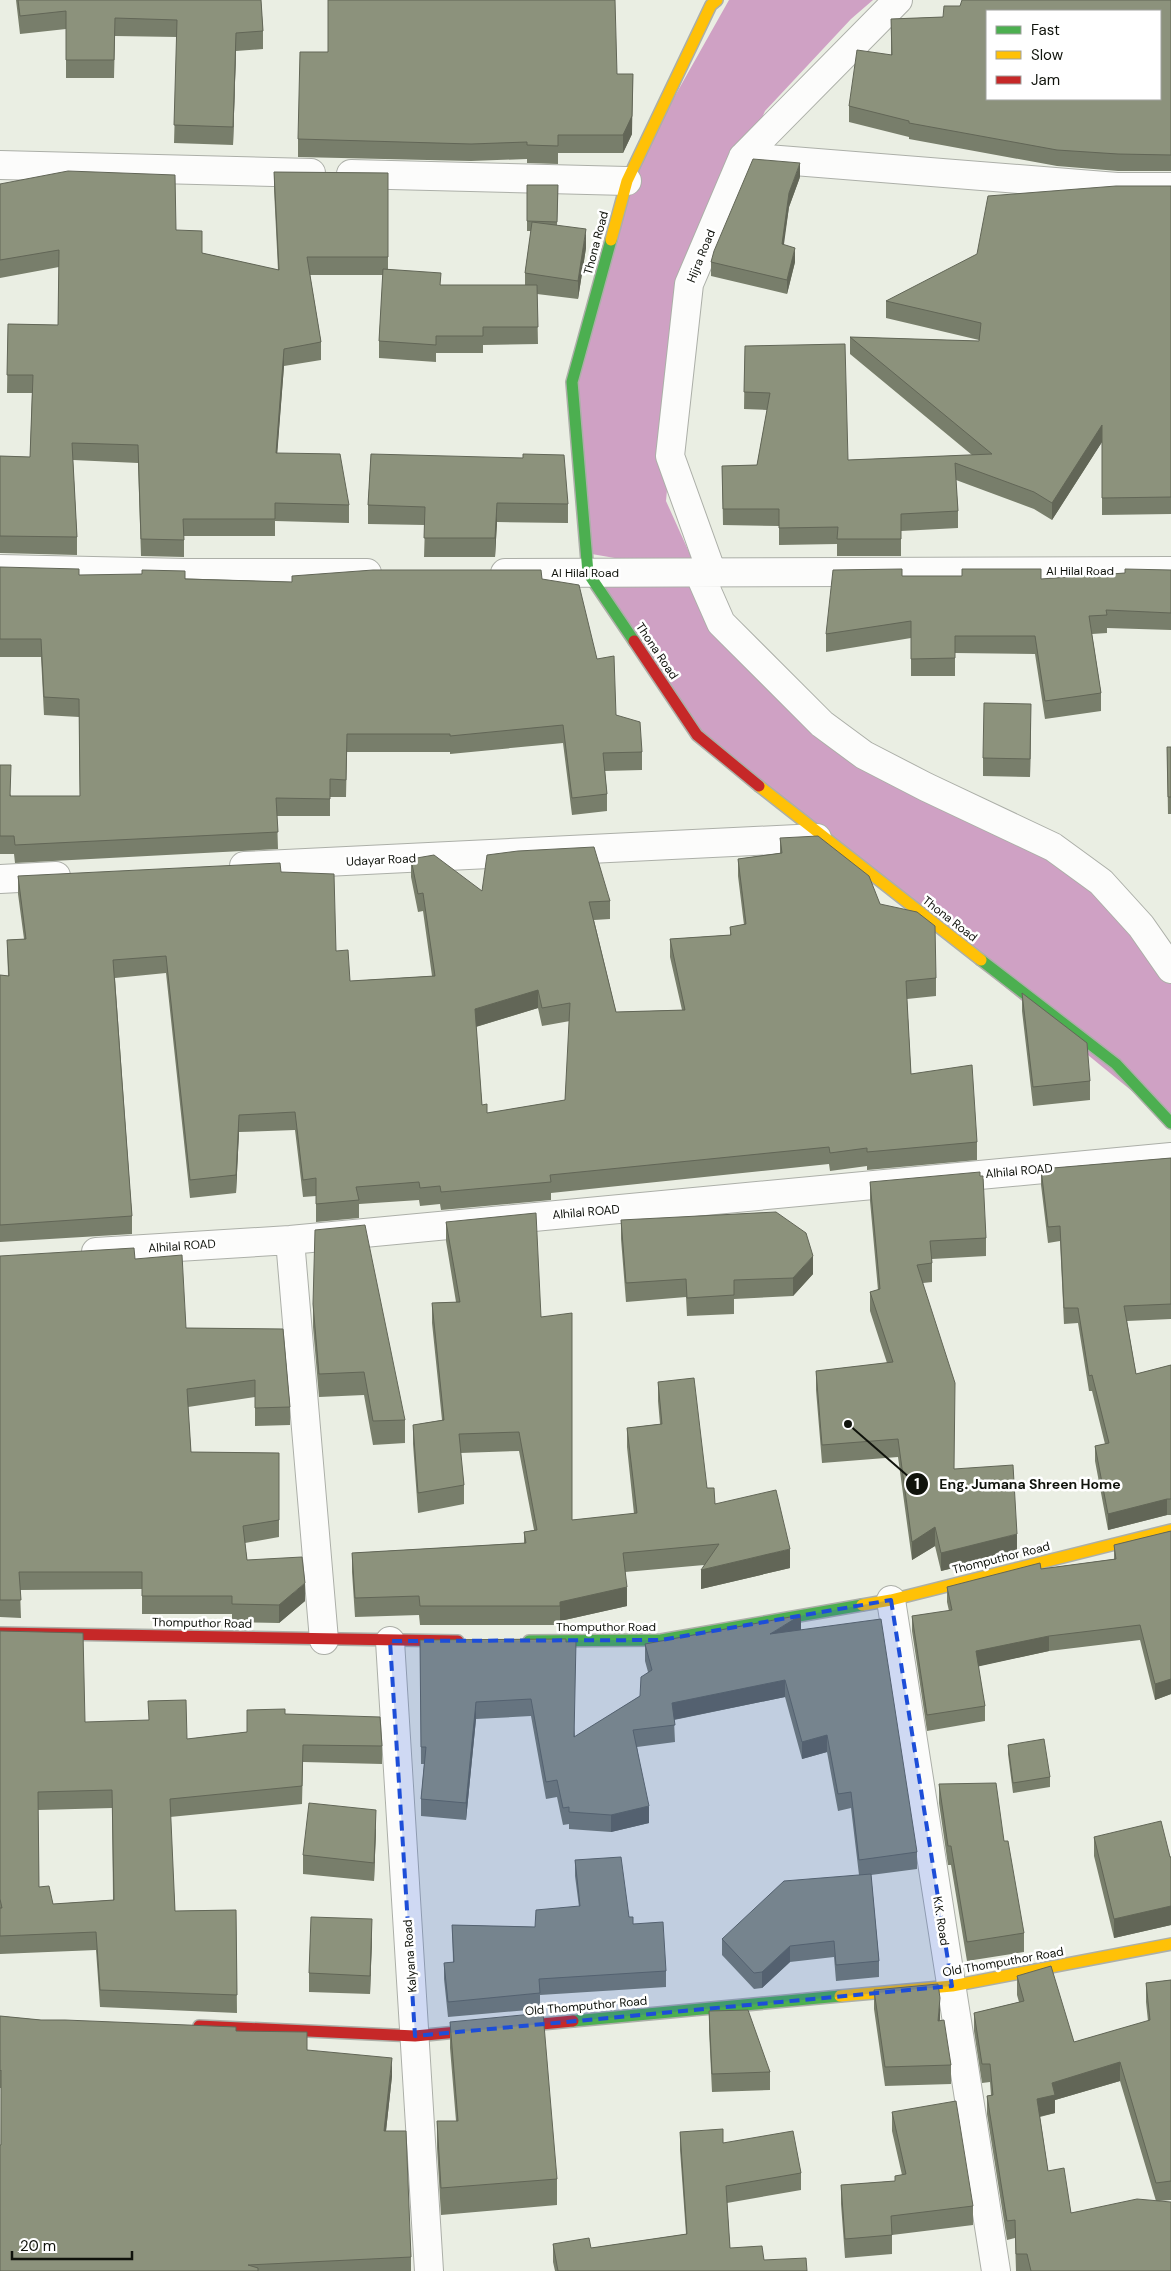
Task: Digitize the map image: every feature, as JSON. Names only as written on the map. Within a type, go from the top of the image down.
[{"type":"street","name":"Thona Road","points":[[717,0],[711,5],[627,181],[572,382],[588,573],[697,735],[822,838],[1116,1064],[1171,1123]]},
{"type":"street","name":"Hijra Road","points":[[898,0],[743,157],[689,284],[670,456],[721,623],[822,724],[864,755],[926,787],[1053,847],[1101,882],[1141,926],[1171,969]]},
{"type":"street","points":[[743,157],[1117,187],[1171,187]]},
{"type":"street","points":[[0,165],[627,181]]},
{"type":"street","points":[[0,569],[186,573],[392,573]]},
{"type":"street","name":"Al Hilal Road","points":[[480,573],[1171,571]]},
{"type":"street","name":"Udayar Road","points":[[218,868],[822,838]]},
{"type":"street","points":[[0,879],[79,875]]},
{"type":"street","name":"Alhilal ROAD","points":[[68,1254],[290,1240],[1171,1157]]},
{"type":"street","points":[[290,1240],[324,1640]]},
{"type":"street","name":"Thomputhor Road","points":[[516,1640],[661,1640],[891,1600],[1171,1530]]},
{"type":"street","name":"K.K. Road","points":[[891,1600],[996,2271]]},
{"type":"street","name":"Thomputhor Road","points":[[0,1632],[324,1640],[467,1641]]},
{"type":"street","name":"Kalyana Road","points":[[390,1641],[429,2271]]},
{"type":"street","name":"Old Thomputhor Road","points":[[183,2025],[415,2036],[952,1986],[1171,1944]]},
{"type":"highlighted area","points":[[891,1600],[952,1986],[415,2036],[390,1641],[661,1640]]},
{"type":"shaded area","points":[[729,0],[873,0],[851,19],[765,111],[701,255],[670,456],[666,501],[721,623],[854,754],[1053,847],[1171,969],[1171,1123],[697,735],[588,573],[695,572],[586,553],[574,397],[627,181]]},
{"type":"building","points":[[18,0],[261,0],[263,31],[236,33],[233,127],[174,125],[177,20],[115,18],[114,60],[66,60],[66,11],[20,16]]},
{"type":"building","points":[[328,0],[615,0],[617,74],[633,74],[632,116],[623,135],[558,135],[558,146],[527,145],[527,142],[471,144],[298,139],[300,52],[328,52]]},
{"type":"building","points":[[962,0],[1171,0],[1171,155],[1057,150],[909,123],[909,121],[849,106],[857,50],[892,55],[891,19],[943,17],[944,6],[960,6]]},
{"type":"building","points":[[753,159],[800,163],[789,193],[782,244],[795,248],[787,280],[711,262]]},
{"type":"building","points":[[68,171],[175,175],[176,230],[202,231],[202,253],[279,270],[274,172],[388,173],[388,257],[307,257],[321,342],[284,349],[276,453],[340,454],[349,505],[275,503],[275,519],[183,519],[184,540],[141,539],[138,445],[72,443],[77,537],[0,536],[0,456],[30,457],[33,375],[7,375],[8,324],[58,325],[59,250],[0,260],[0,184]]},
{"type":"building","points":[[527,185],[558,185],[557,222],[527,221]]},
{"type":"building","points":[[1116,186],[1171,186],[1171,497],[1102,498],[1102,425],[1052,503],[1034,492],[955,463],[958,511],[901,514],[901,539],[837,539],[838,527],[779,528],[779,509],[723,509],[722,466],[757,465],[770,393],[744,392],[745,346],[845,344],[848,460],[992,454],[850,337],[979,341],[981,323],[886,301],[977,254],[988,196]]},
{"type":"building","points":[[532,222],[586,229],[578,281],[525,273]]},
{"type":"building","points":[[383,269],[441,273],[440,285],[537,285],[538,327],[483,327],[483,336],[436,336],[436,345],[379,341]]},
{"type":"building","points":[[371,454],[523,458],[523,454],[564,455],[568,504],[497,503],[495,538],[424,538],[425,507],[368,505]]},
{"type":"building","points":[[0,567],[79,569],[79,575],[142,574],[142,570],[185,571],[185,579],[292,582],[292,576],[373,570],[541,570],[542,579],[579,585],[597,659],[614,656],[616,715],[640,722],[642,752],[603,753],[607,794],[572,798],[563,725],[450,736],[450,734],[347,734],[346,780],[330,779],[330,799],[276,798],[278,832],[15,845],[14,836],[0,836],[0,765],[11,765],[10,796],[80,796],[79,699],[44,697],[41,639],[0,639]]},
{"type":"building","points":[[902,569],[902,576],[962,576],[962,569],[1041,569],[1041,579],[1125,573],[1125,569],[1171,570],[1171,613],[1106,610],[1107,615],[1089,616],[1101,693],[1045,701],[1035,636],[955,636],[955,658],[911,659],[911,621],[826,634],[833,570]]},
{"type":"building","points":[[984,703],[1031,704],[1030,759],[983,758]]},
{"type":"building","points":[[1167,747],[1171,747],[1171,797],[1168,797]]},
{"type":"building","points":[[818,836],[869,876],[880,904],[917,912],[935,926],[936,978],[906,981],[911,1074],[972,1065],[977,1142],[867,1152],[867,1148],[830,1153],[829,1147],[550,1175],[551,1182],[441,1192],[440,1186],[420,1188],[419,1182],[356,1187],[359,1200],[316,1204],[316,1178],[303,1180],[295,1112],[239,1115],[236,1175],[190,1180],[166,956],[113,960],[132,1216],[0,1225],[0,975],[9,976],[7,940],[26,939],[18,876],[280,863],[281,872],[334,874],[336,951],[348,950],[350,981],[435,976],[423,893],[418,894],[411,859],[434,855],[482,891],[487,855],[518,851],[594,847],[610,901],[589,902],[616,1012],[685,1010],[670,939],[731,935],[730,927],[746,924],[738,859],[782,853],[780,838]],"holes":[[[538,990],[542,1008],[570,1003],[565,1100],[487,1113],[487,1104],[482,1105],[475,1009]]]},
{"type":"building","points":[[1022,993],[1087,1043],[1090,1081],[1033,1087]]},
{"type":"building","points":[[1171,1158],[1171,1304],[1124,1306],[1136,1374],[1171,1365],[1171,1499],[1108,1514],[1095,1446],[1109,1443],[1092,1375],[1089,1376],[1078,1308],[1064,1308],[1060,1226],[1048,1227],[1041,1169]]},
{"type":"building","points":[[980,1172],[980,1176],[983,1176],[986,1238],[930,1241],[932,1263],[917,1265],[955,1383],[954,1469],[1013,1465],[1017,1534],[941,1553],[935,1527],[912,1542],[898,1439],[822,1445],[816,1371],[893,1362],[870,1292],[880,1289],[870,1182]]},
{"type":"building","points":[[776,1212],[806,1233],[813,1256],[793,1278],[734,1280],[734,1295],[687,1298],[686,1279],[626,1283],[621,1220]]},
{"type":"building","points":[[536,1213],[541,1317],[572,1313],[572,1520],[637,1513],[627,1428],[662,1424],[658,1382],[694,1378],[707,1488],[714,1488],[715,1504],[776,1490],[790,1549],[701,1570],[719,1544],[623,1553],[627,1587],[560,1602],[560,1606],[420,1606],[419,1596],[355,1598],[352,1553],[526,1543],[524,1532],[537,1530],[519,1432],[459,1434],[464,1485],[418,1493],[413,1425],[444,1420],[432,1303],[460,1302],[446,1222]]},
{"type":"building","points":[[365,1225],[405,1420],[373,1421],[364,1372],[319,1374],[313,1304],[315,1230]]},
{"type":"building","points":[[134,1248],[135,1259],[182,1255],[186,1328],[283,1329],[290,1407],[255,1408],[255,1380],[187,1389],[191,1452],[279,1453],[279,1520],[243,1526],[247,1560],[302,1557],[305,1583],[279,1605],[232,1604],[232,1596],[142,1596],[142,1572],[19,1572],[21,1600],[0,1600],[0,1256]]},
{"type":"building","points":[[1171,1531],[1171,1679],[1155,1684],[1140,1625],[1049,1636],[976,1651],[985,1706],[927,1715],[912,1616],[952,1610],[947,1587],[1040,1563],[1041,1569],[1116,1559],[1114,1545]]},
{"type":"building","points":[[801,1615],[770,1634],[881,1619],[917,1852],[859,1860],[851,1792],[838,1794],[827,1735],[802,1742],[785,1680],[672,1703],[675,1725],[633,1730],[649,1806],[611,1815],[569,1812],[569,1807],[563,1808],[557,1780],[546,1782],[531,1699],[476,1702],[466,1803],[421,1799],[426,1747],[421,1747],[420,1640],[566,1639],[566,1642],[576,1641],[574,1737],[640,1696],[641,1677],[652,1670],[645,1644]]},
{"type":"building","points":[[0,1631],[83,1633],[85,1722],[149,1720],[148,1701],[186,1700],[187,1739],[247,1732],[247,1710],[285,1709],[285,1714],[380,1717],[382,1746],[303,1745],[302,1786],[170,1799],[175,1911],[236,1910],[237,1995],[100,1990],[96,1932],[0,1936],[0,1908],[2,1908],[0,1899]],"holes":[[[112,1790],[114,1900],[53,1904],[49,1886],[39,1887],[38,1792]]]},
{"type":"building","points":[[1044,1739],[1050,1777],[1013,1783],[1008,1745]]},
{"type":"building","points":[[996,1783],[1004,1841],[1008,1841],[1024,1933],[967,1942],[951,1846],[948,1846],[939,1784]]},
{"type":"building","points":[[309,1803],[376,1810],[374,1863],[303,1855]]},
{"type":"building","points":[[1161,1821],[1171,1857],[1171,1906],[1114,1919],[1094,1837]]},
{"type":"building","points":[[621,1857],[629,1917],[633,1917],[633,1924],[663,1922],[666,1971],[539,1979],[540,1993],[448,2002],[444,1963],[454,1962],[452,1925],[535,1927],[536,1910],[580,1906],[575,1860]]},
{"type":"building","points":[[871,1874],[879,1961],[836,1965],[834,1941],[790,1946],[762,1972],[754,1973],[722,1939],[784,1881]]},
{"type":"building","points":[[311,1917],[372,1919],[370,1976],[309,1973]]},
{"type":"building","points":[[1051,1966],[1074,2042],[1150,2020],[1146,1983],[1171,1980],[1171,2181],[1156,2183],[1120,2062],[1052,2083],[1055,2095],[1037,2099],[1048,2171],[1064,2168],[1071,2213],[1137,2199],[1171,2202],[1171,2271],[1031,2271],[1027,2254],[1016,2254],[1015,2220],[1007,2221],[987,2096],[993,2095],[990,2064],[982,2064],[974,2013],[1024,2001],[1017,1976]]},
{"type":"building","points":[[938,1984],[940,1998],[938,2021],[944,2020],[951,2065],[885,2067],[874,1990]]},
{"type":"building","points":[[748,2010],[770,2072],[712,2074],[709,2011]]},
{"type":"building","points":[[543,2013],[557,2179],[441,2188],[437,2121],[458,2121],[450,2022]]},
{"type":"building","points":[[0,2016],[41,2020],[236,2027],[236,2031],[307,2032],[307,2050],[392,2058],[384,2131],[406,2131],[411,2257],[248,2265],[258,2268],[258,2271],[0,2271]]},
{"type":"building","points":[[956,2101],[973,2206],[891,2216],[892,2235],[845,2239],[841,2185],[895,2181],[895,2176],[906,2174],[892,2112]]},
{"type":"building","points":[[723,2129],[723,2143],[793,2131],[801,2173],[726,2186],[730,2248],[762,2246],[764,2260],[806,2258],[807,2271],[558,2271],[553,2244],[589,2238],[591,2248],[687,2234],[680,2132]]},
{"type":"traffic: fast","points":[[611,240],[572,382],[588,573],[634,641]]},
{"type":"traffic: fast","points":[[981,960],[1116,1064],[1171,1123]]},
{"type":"traffic: fast","points":[[529,1641],[661,1640],[862,1605]]},
{"type":"traffic: fast","points":[[573,2021],[840,1996]]},
{"type":"traffic: slow","points":[[611,240],[627,181],[711,5],[717,0]]},
{"type":"traffic: slow","points":[[759,786],[981,960]]},
{"type":"traffic: slow","points":[[862,1605],[891,1600],[1171,1530]]},
{"type":"traffic: slow","points":[[840,1996],[952,1986],[1171,1944]]},
{"type":"traffic: jam","points":[[634,641],[697,735],[759,786]]},
{"type":"traffic: jam","points":[[0,1633],[458,1641]]},
{"type":"traffic: jam","points":[[199,2026],[415,2036],[573,2021]]},
{"type":"place","name":"Eng. Jumana Shreen Home","points":[[848,1424]]}]
